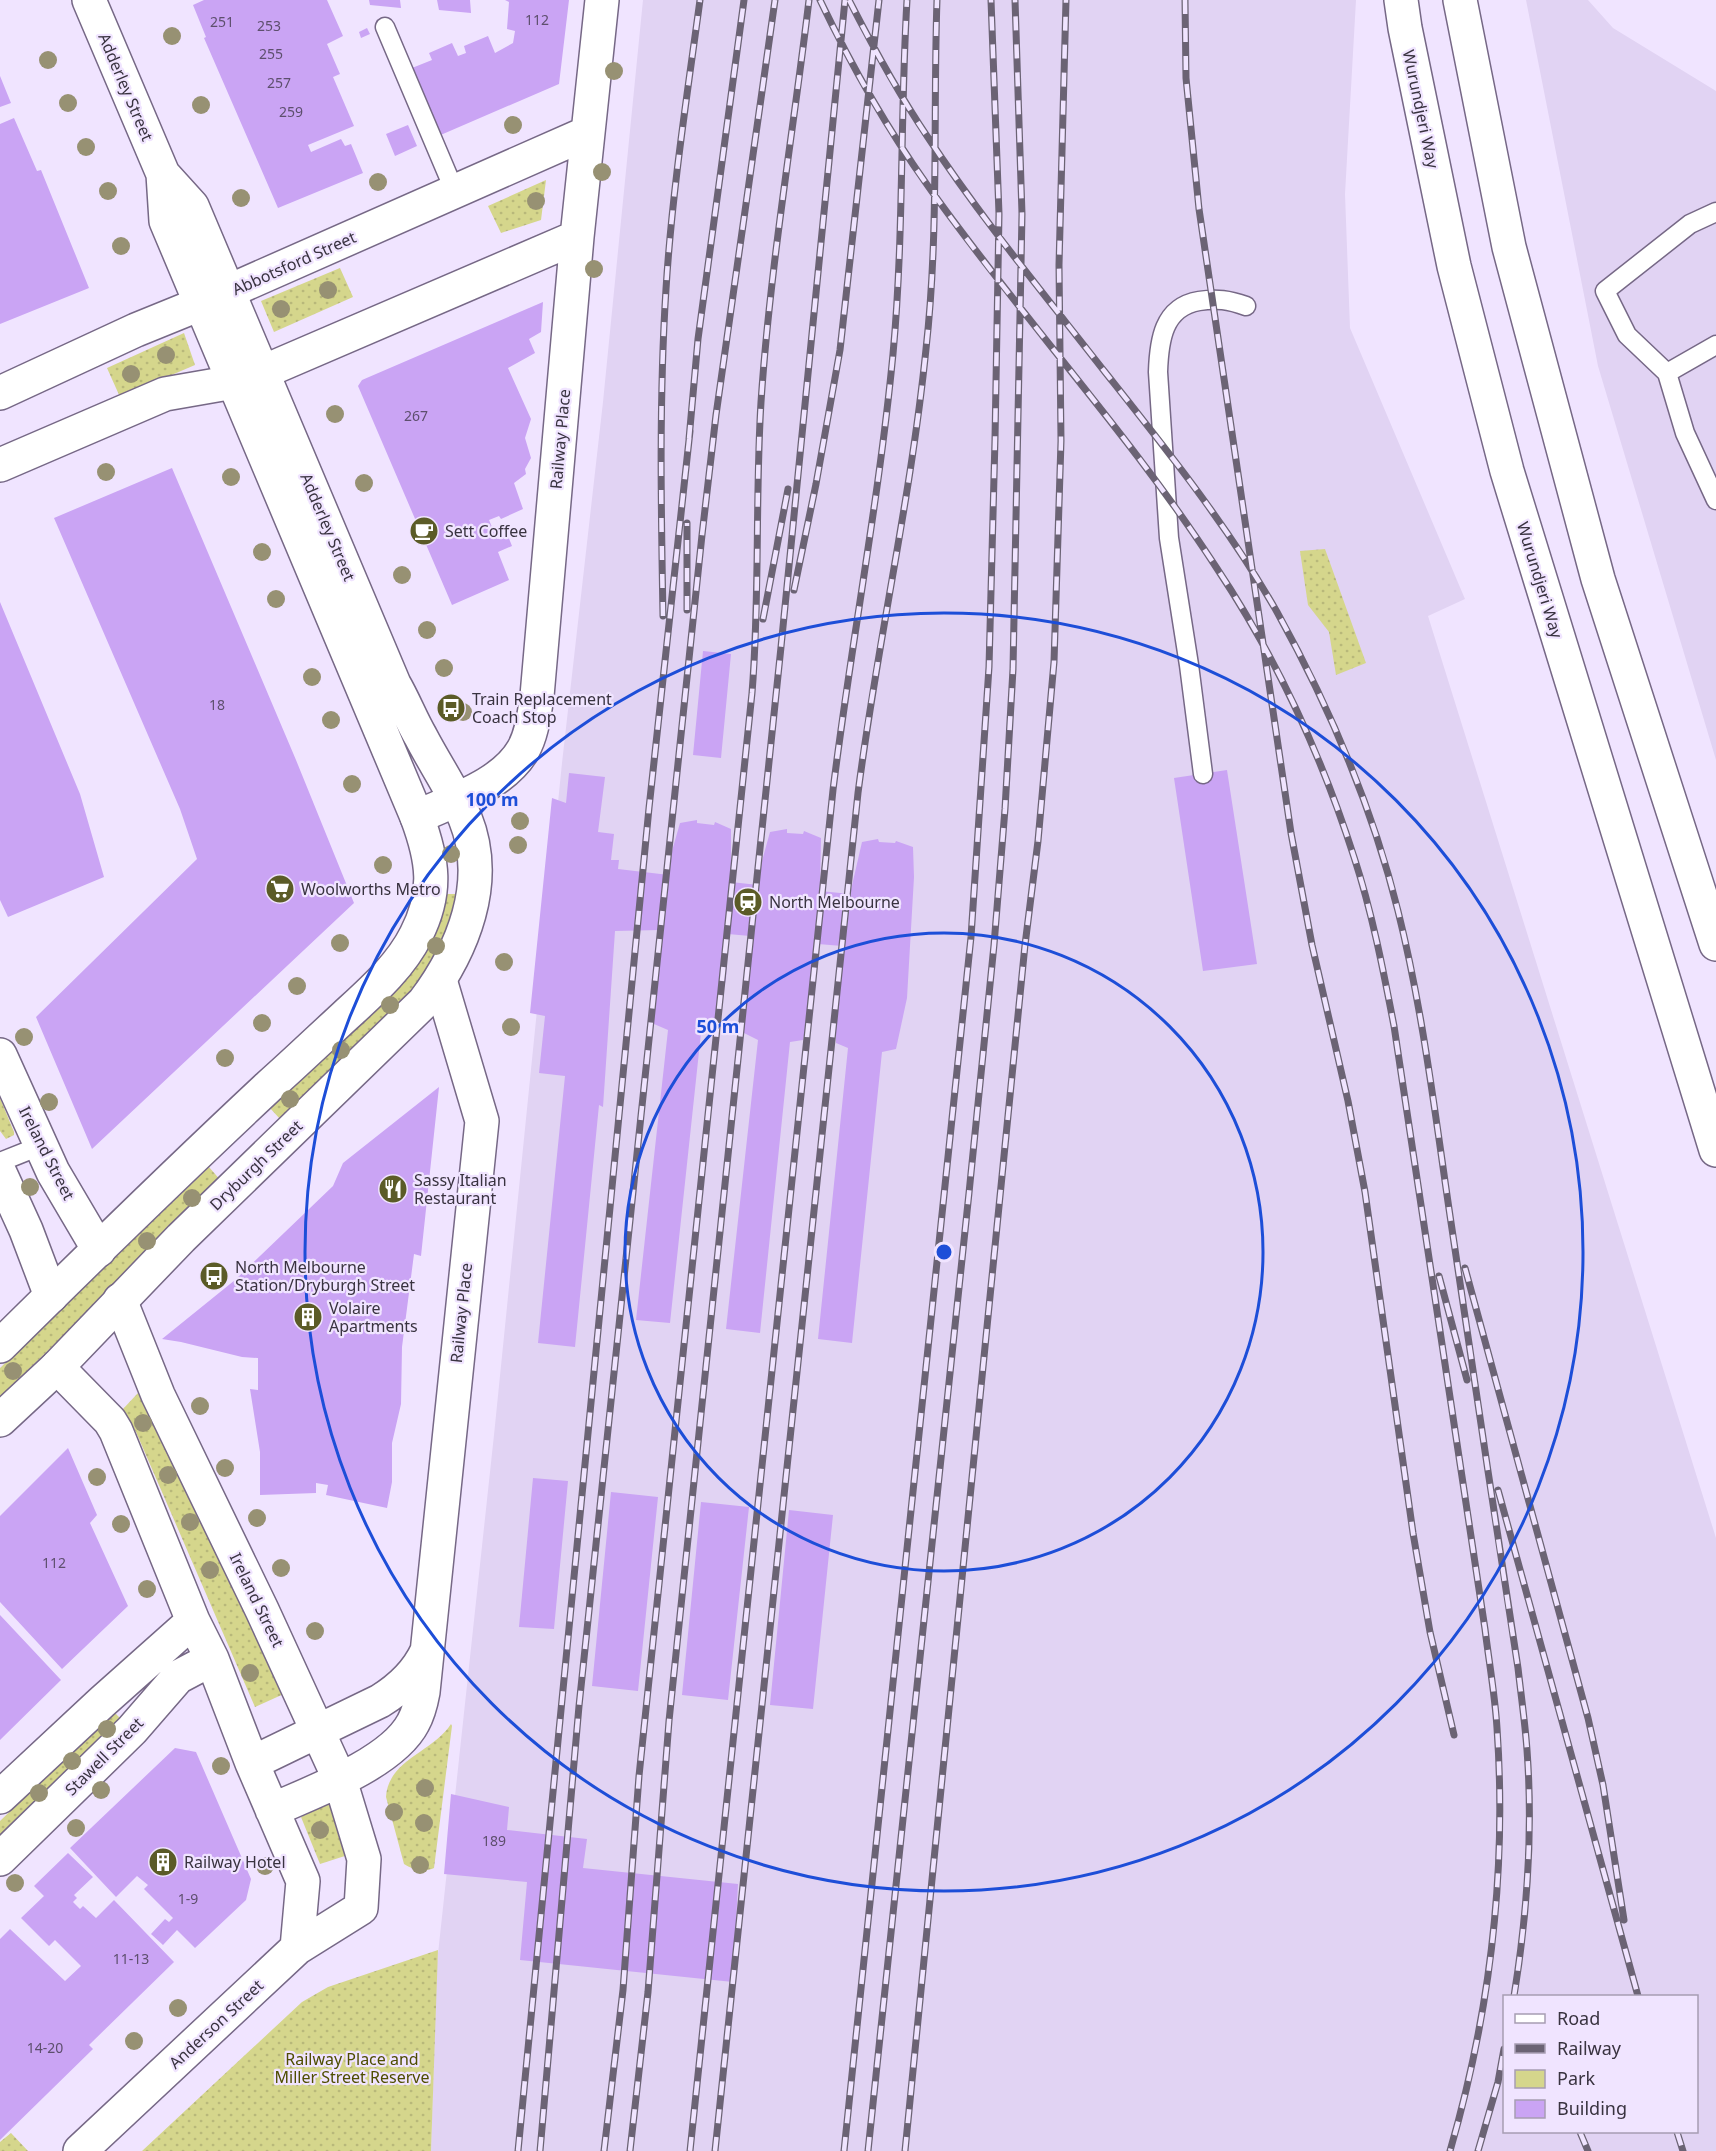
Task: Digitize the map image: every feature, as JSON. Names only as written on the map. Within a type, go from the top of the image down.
[{"type":"main road","name":"Adderley Street","points":[[89,0],[163,174],[166,221],[214,298],[343,601],[430,857],[429,905],[416,937],[390,972],[231,1122]]},
{"type":"main road","name":"Railway Place","points":[[417,817],[492,781],[510,767],[522,751],[532,725],[537,696],[577,237],[602,0]]},
{"type":"main road","name":"Wurundjeri Way","points":[[1401,0],[1454,266],[1507,471],[1716,1150]]},
{"type":"main road","points":[[1460,0],[1509,247],[1598,579],[1716,944]]},
{"type":"main road","name":"Abbotsford Street","points":[[0,393],[136,330],[214,298],[587,133]]},
{"type":"main road","points":[[0,465],[165,394],[248,377],[577,237]]},
{"type":"main road","name":"Adderley Street","points":[[343,601],[394,684],[419,735],[456,799],[469,831],[475,874],[474,887]]},
{"type":"main road","name":"Dryburgh Street","points":[[0,1420],[57,1367],[120,1300],[424,1002],[440,980],[459,946],[474,887]]},
{"type":"main road","name":"Railway Place","points":[[272,1810],[340,1780],[392,1748],[413,1724],[423,1692],[482,1121],[440,980]]},
{"type":"main road","name":"Ireland Street","points":[[0,1055],[58,1182],[99,1250]]},
{"type":"main road","points":[[0,1346],[231,1122],[264,1157]]},
{"type":"main road","points":[[0,1173],[26,1230],[51,1296]]},
{"type":"main road","name":"Ireland Street","points":[[120,1300],[142,1358],[170,1420],[340,1780],[364,1859],[361,1908]]},
{"type":"main road","points":[[57,1367],[104,1414],[116,1431],[193,1621],[212,1659],[252,1762],[303,1881],[297,1948]]},
{"type":"main road","points":[[0,1797],[193,1621]]},
{"type":"main road","name":"Railway Place","points":[[252,1762],[393,1693],[414,1673],[427,1651]]},
{"type":"main road","name":"Stawell Street","points":[[0,1860],[132,1730],[177,1677],[212,1659]]},
{"type":"main road","name":"Anderson Street","points":[[80,2151],[297,1948],[361,1908]]},
{"type":"lane","points":[[385,27],[455,192]]},
{"type":"lane","points":[[1716,212],[1690,224],[1605,291],[1627,335],[1667,373],[1685,433],[1716,500]]},
{"type":"lane","points":[[1203,774],[1169,538],[1158,372],[1159,351],[1160,342],[1169,320],[1184,304],[1219,298],[1246,306]]},
{"type":"lane","points":[[1667,373],[1716,345]]},
{"type":"lane","points":[[0,1162],[40,1146]]},
{"type":"shaded area","points":[[643,0],[1356,0],[1345,194],[1350,328],[1465,599],[1428,616],[1716,1538],[1716,2151],[431,2151],[437,1963],[494,1435],[562,763],[603,402]]},
{"type":"shaded area","points":[[1526,0],[1588,0],[1613,28],[1716,91],[1716,760],[1598,366]]},
{"type":"green space","points":[[546,180],[541,220],[501,233],[488,206]]},
{"type":"green space","points":[[340,268],[353,297],[274,332],[261,301]]},
{"type":"green space","points":[[184,333],[195,365],[120,397],[107,368]]},
{"type":"green space","points":[[1325,549],[1366,663],[1336,675],[1329,632],[1308,605],[1300,551]]},
{"type":"green space","points":[[447,894],[458,894],[455,916],[434,970],[280,1119],[269,1107],[428,946],[433,939]]},
{"type":"green space","points":[[0,1098],[14,1132],[14,1135],[6,1139],[0,1131]]},
{"type":"green space","points":[[209,1167],[222,1182],[0,1397],[0,1368]]},
{"type":"green space","points":[[138,1393],[234,1581],[286,1693],[255,1707],[136,1432],[123,1409]]},
{"type":"green space","points":[[115,1713],[121,1719],[0,1839],[0,1821],[111,1714]]},
{"type":"green space","points":[[451,1724],[434,1868],[415,1869],[404,1864],[386,1797],[389,1784],[394,1774],[403,1765],[434,1742]]},
{"type":"green space","points":[[334,1800],[351,1854],[320,1864],[301,1817]]},
{"type":"green space","name":"Railway Place and Miller Street Reserve","points":[[438,1950],[431,2151],[142,2151],[302,2002],[328,1987]]},
{"type":"green space","points":[[11,2133],[28,2151],[0,2151],[0,2142]]},
{"type":"building","points":[[204,0],[327,0],[343,36],[327,44],[340,74],[333,77],[354,126],[308,145],[311,152],[341,139],[345,146],[351,144],[363,173],[278,208],[204,38],[206,37],[193,5]]},
{"type":"building","points":[[369,0],[400,0],[401,8],[370,5]]},
{"type":"building","points":[[437,0],[470,0],[471,13],[439,10]]},
{"type":"building","points":[[505,0],[569,0],[559,84],[436,137],[407,70],[432,60],[429,53],[452,43],[458,56],[466,53],[464,46],[488,36],[495,53],[513,43],[515,31],[507,29],[509,2]]},
{"type":"building","points":[[367,28],[370,34],[361,38],[359,32]]},
{"type":"building","points":[[0,76],[11,103],[0,107]]},
{"type":"building","points":[[14,118],[37,171],[41,170],[89,288],[0,324],[0,124]]},
{"type":"building","points":[[408,125],[417,146],[395,156],[386,134]]},
{"type":"building","points":[[543,302],[541,332],[529,339],[535,353],[508,368],[531,419],[525,438],[531,458],[525,469],[526,474],[514,483],[523,509],[501,519],[499,516],[489,520],[497,539],[508,536],[512,546],[498,552],[509,580],[452,605],[358,386],[362,380]]},
{"type":"building","points":[[172,468],[354,903],[92,1149],[36,1017],[197,859],[180,809],[54,518]]},
{"type":"building","points":[[0,602],[80,794],[104,877],[8,917],[0,900]]},
{"type":"building","points":[[703,651],[731,654],[721,758],[693,755]]},
{"type":"building","points":[[1227,770],[1257,964],[1203,971],[1174,778]]},
{"type":"building","points":[[569,773],[605,777],[598,832],[614,834],[611,860],[619,860],[618,869],[669,875],[672,851],[680,823],[697,820],[697,823],[714,825],[715,822],[731,829],[731,882],[758,885],[770,832],[787,829],[787,833],[803,834],[804,831],[821,838],[820,891],[850,894],[862,842],[878,839],[879,842],[895,843],[896,841],[913,847],[914,877],[907,998],[896,1049],[882,1052],[852,1343],[818,1339],[848,1048],[836,1043],[835,991],[842,946],[818,944],[815,988],[803,1040],[790,1042],[760,1333],[726,1329],[758,1040],[744,1033],[743,981],[750,936],[728,934],[726,979],[714,1030],[701,1033],[670,1323],[636,1320],[668,1030],[654,1024],[653,972],[660,930],[615,931],[603,1107],[599,1105],[575,1347],[538,1343],[565,1076],[539,1073],[545,1016],[530,1013],[552,798],[566,803]]},
{"type":"building","name":"Volaire Apartments","points":[[439,1087],[421,1256],[414,1254],[402,1347],[401,1404],[392,1443],[392,1482],[387,1508],[326,1495],[328,1485],[316,1483],[316,1493],[260,1495],[260,1452],[250,1389],[258,1390],[258,1358],[242,1357],[162,1339],[235,1280],[333,1186],[343,1163]]},
{"type":"building","points":[[68,1448],[97,1515],[90,1523],[128,1606],[62,1669],[0,1602],[0,1516]]},
{"type":"building","points":[[533,1478],[568,1481],[554,1629],[519,1627]]},
{"type":"building","points":[[611,1492],[658,1497],[638,1691],[592,1686]]},
{"type":"building","points":[[701,1502],[749,1507],[728,1700],[682,1695]]},
{"type":"building","points":[[789,1510],[833,1515],[813,1709],[770,1705]]},
{"type":"building","points":[[0,1615],[61,1680],[0,1740]]},
{"type":"building","name":"Railway Hotel","points":[[175,1748],[196,1752],[251,1879],[246,1900],[195,1948],[177,1930],[163,1945],[151,1934],[165,1919],[169,1922],[173,1918],[144,1889],[148,1885],[137,1876],[116,1897],[70,1848]]},
{"type":"building","points":[[451,1794],[509,1807],[507,1830],[587,1839],[583,1868],[738,1884],[733,1982],[520,1960],[527,1882],[444,1874]]},
{"type":"building","points":[[68,1853],[93,1877],[74,1895],[77,1898],[73,1902],[80,1909],[83,1906],[96,1918],[114,1900],[174,1962],[89,2045],[93,2049],[0,2140],[0,1939],[10,1929],[65,1981],[81,1966],[55,1940],[49,1946],[21,1918],[44,1896],[34,1886]]},
{"type":"railway","points":[[663,616],[661,412],[666,289],[676,180],[700,0]]},
{"type":"railway","points":[[689,439],[698,339],[744,0]]},
{"type":"railway","points":[[540,2151],[579,1706],[702,535],[716,415],[775,0]]},
{"type":"railway","points":[[604,2151],[623,1990],[639,1776],[752,693],[756,620],[759,438],[765,351],[809,0]]},
{"type":"railway","points":[[820,0],[870,95],[928,186],[1000,282],[1147,469],[1238,601],[1277,671],[1312,744],[1341,819],[1360,878],[1377,941],[1394,1026],[1485,1629],[1497,1728],[1500,1835],[1492,1942],[1476,2047],[1450,2151]]},
{"type":"railway","points":[[630,2151],[648,1992],[669,1721],[781,647],[845,0]]},
{"type":"railway","points":[[849,0],[916,120],[969,196],[1151,430],[1258,580],[1296,648],[1331,720],[1375,833],[1398,911],[1422,1029],[1523,1709],[1529,1781],[1529,1842],[1522,1935],[1514,1995]]},
{"type":"railway","points":[[794,590],[840,350],[879,0]]},
{"type":"railway","points":[[690,2151],[833,790],[880,463],[893,354],[899,266],[907,0]]},
{"type":"railway","points":[[715,2151],[858,793],[912,460],[926,349],[933,262],[937,0]]},
{"type":"railway","points":[[844,2151],[971,937],[989,667],[995,439],[999,214],[991,0]]},
{"type":"railway","points":[[868,2151],[969,1193],[1005,809],[1013,669],[1022,214],[1015,0]]},
{"type":"railway","points":[[905,2151],[1025,945],[1038,841],[1054,662],[1061,441],[1059,265],[1066,0]]},
{"type":"railway","points":[[1185,0],[1186,78],[1199,209],[1291,833],[1312,945],[1348,1101],[1365,1192],[1413,1533],[1430,1632],[1454,1735]]},
{"type":"railway","points":[[518,2151],[649,808],[690,431]]},
{"type":"railway","points":[[763,619],[788,489]]},
{"type":"railway","points":[[687,523],[687,610]]},
{"type":"railway","points":[[1465,1268],[1588,1718],[1603,1785],[1624,1920]]},
{"type":"railway","points":[[1439,1276],[1467,1380]]},
{"type":"railway","points":[[1498,1490],[1638,1995]]},
{"type":"railway","points":[[1478,2151],[1498,2082],[1503,2054]]},
{"type":"railway","points":[[1580,2133],[1588,2151]]},
{"type":"railway","points":[[1677,2133],[1683,2151]]},
{"type":"place","name":"Sett Coffee","points":[[424,531]]},
{"type":"place","name":"Train Replacement Coach Stop","points":[[451,708]]},
{"type":"place","name":"Woolworths Metro","points":[[280,889]]},
{"type":"place","name":"North Melbourne","points":[[748,902]]},
{"type":"place","name":"Sassy Italian Restaurant","points":[[393,1189]]},
{"type":"place","name":"North Melbourne Station/Dryburgh Street","points":[[214,1276]]},
{"type":"place","name":"Volaire Apartments","points":[[308,1317]]},
{"type":"place","name":"Railway Hotel","points":[[163,1862]]}]
